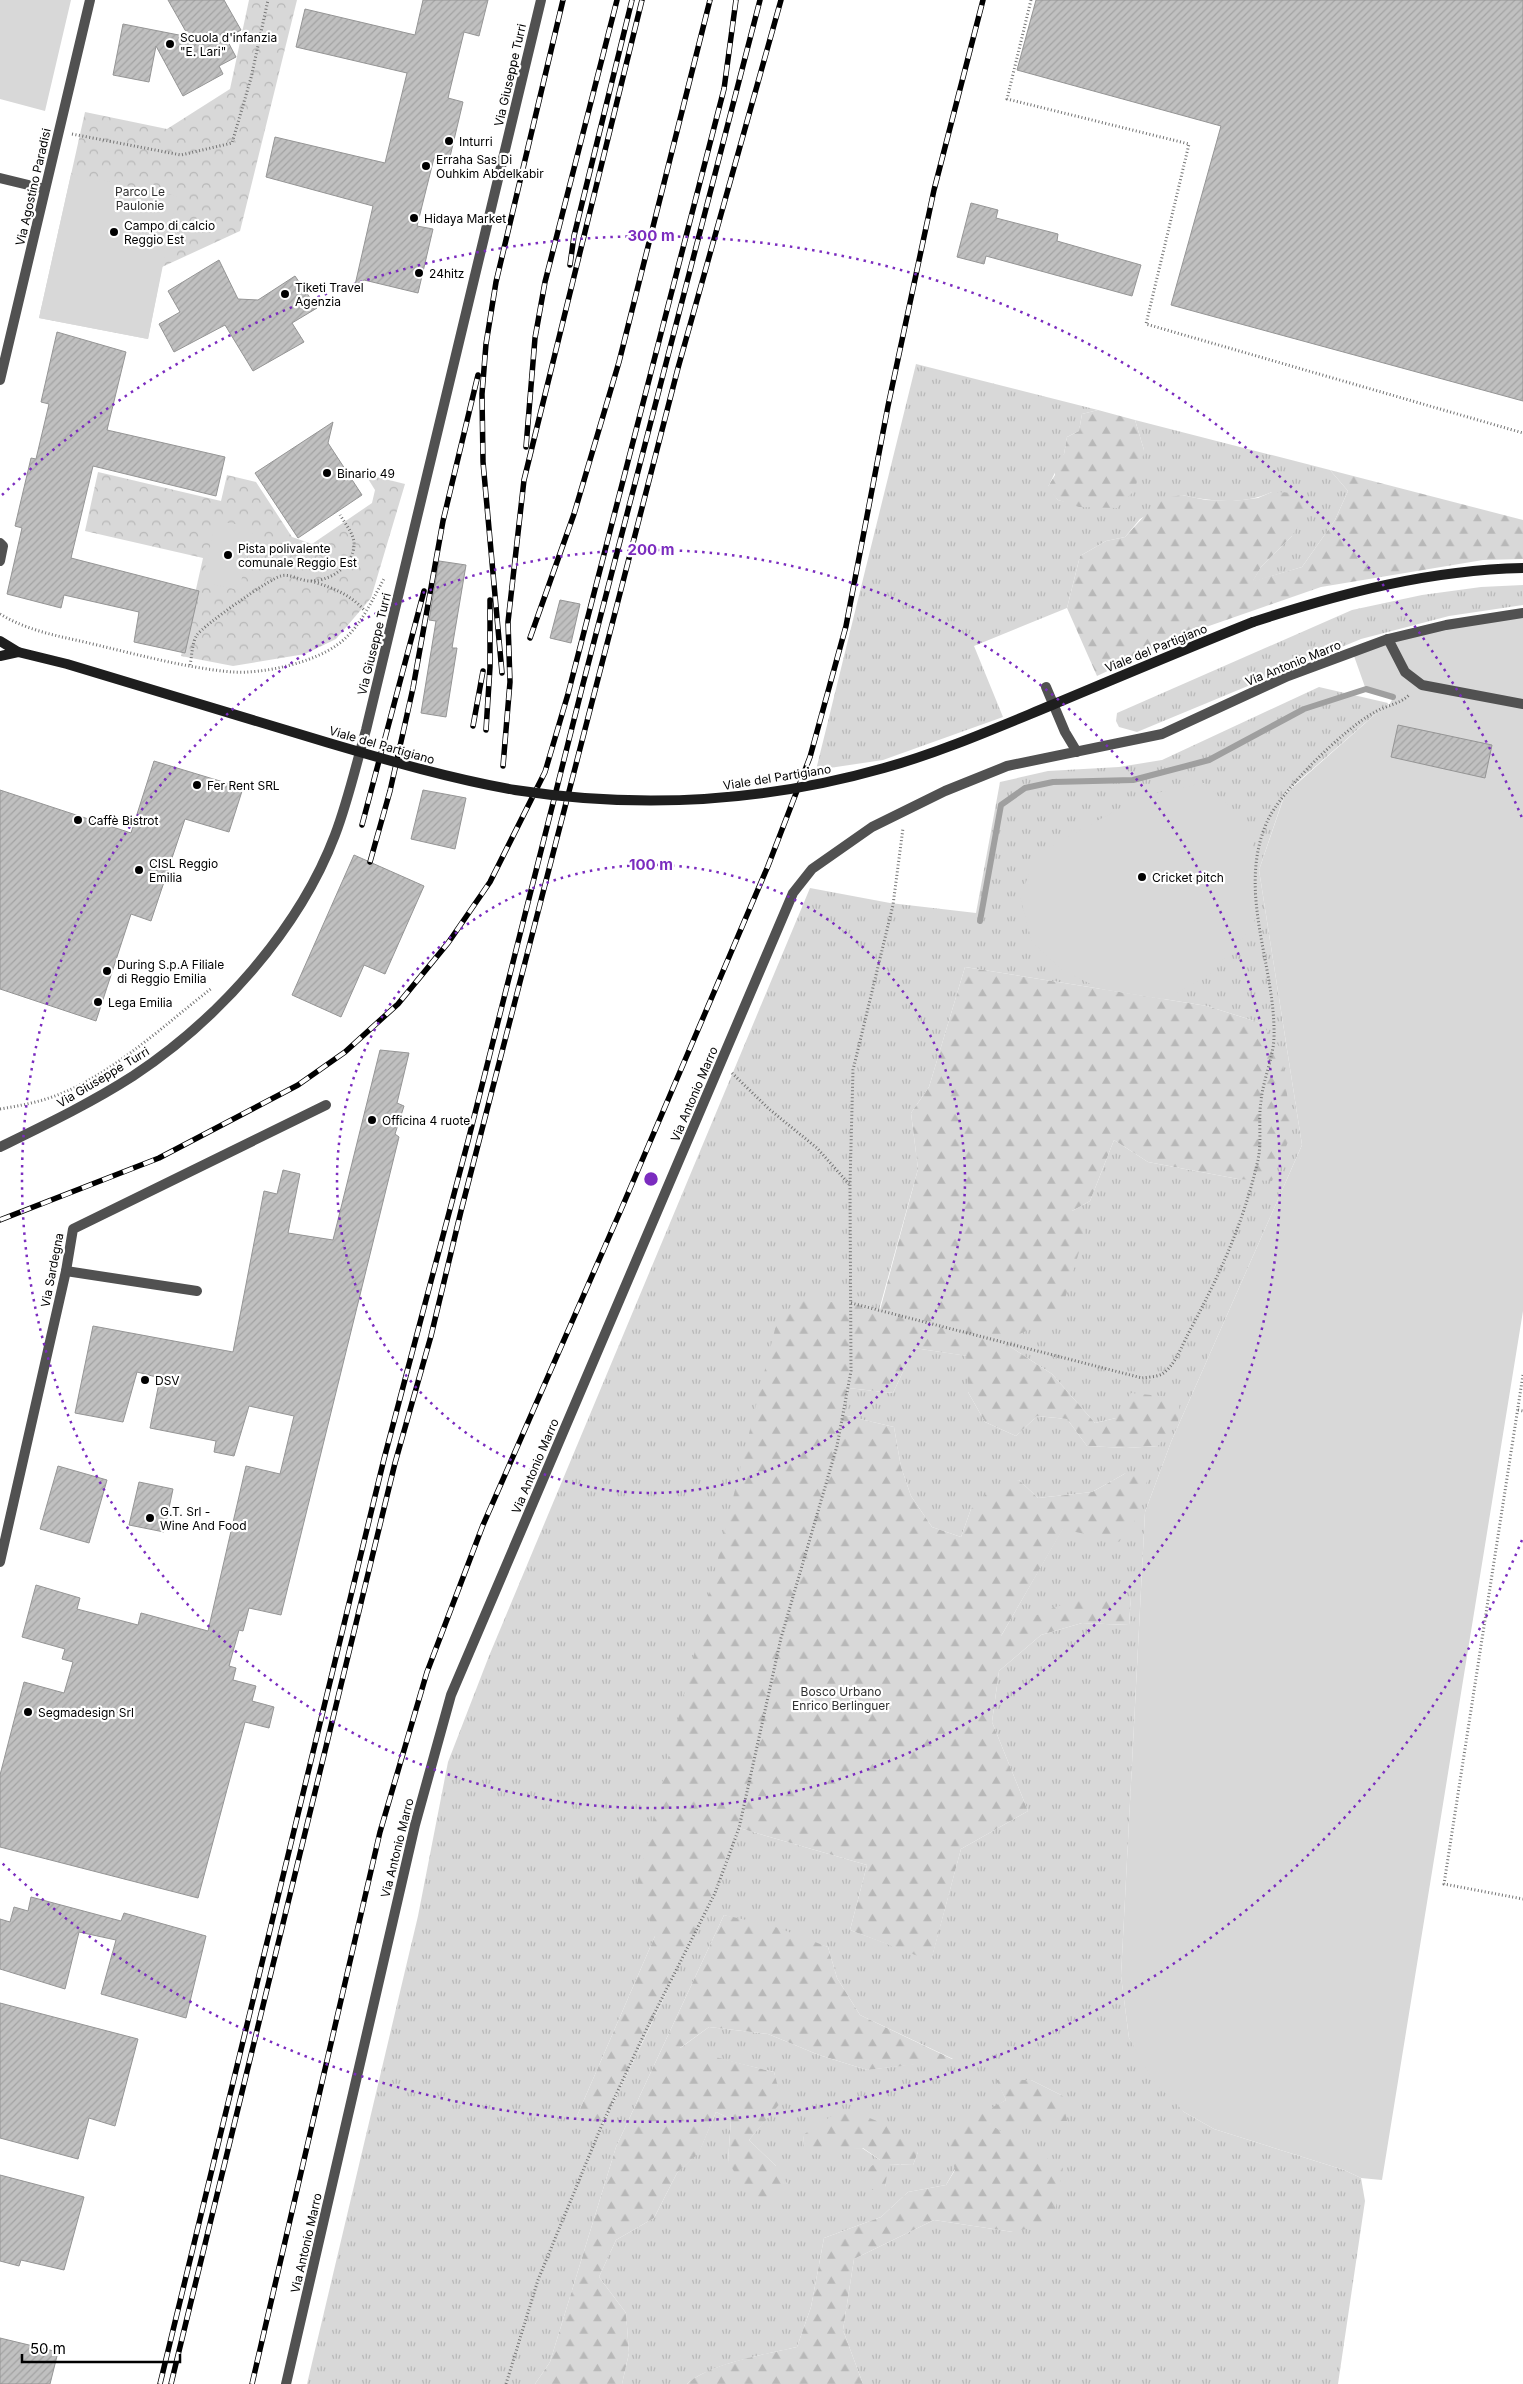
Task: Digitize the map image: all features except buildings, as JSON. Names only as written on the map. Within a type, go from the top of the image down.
[{"type":"main road","name":"Viale del Partigiano","points":[[0,641],[18,652],[67,664],[391,762],[453,777],[516,790],[579,798],[638,801],[697,800],[811,786],[885,768],[961,742],[1253,622],[1324,598],[1398,582],[1478,570],[1523,568]]},
{"type":"main road","name":"Viale del Partigiano","points":[[0,656],[18,652]]},
{"type":"street","name":"Via Agostino Paradisi","points":[[0,380],[90,0]]},
{"type":"street","name":"Via Giuseppe Turri","points":[[0,1147],[86,1104],[157,1060],[204,1019],[262,959],[281,934],[314,882],[335,835],[366,730],[541,0]]},
{"type":"street","points":[[0,178],[45,189]]},
{"type":"street","points":[[0,333],[10,336]]},
{"type":"street","points":[[0,543],[3,546],[0,561]]},
{"type":"street","name":"Via Antonio Marro","points":[[286,2384],[414,1825],[451,1695],[793,893],[812,869],[872,827],[945,791],[1007,766],[1162,734],[1288,676],[1388,639],[1446,625],[1523,613]]},
{"type":"street","points":[[1388,639],[1405,672],[1419,683],[1523,704]]},
{"type":"street","points":[[1046,687],[1065,732],[1077,752]]},
{"type":"street","name":"Via Sardegna","points":[[0,1562],[66,1271],[73,1229],[326,1105]]},
{"type":"street","points":[[66,1271],[197,1291]]},
{"type":"path","points":[[59,131],[182,155],[232,144],[251,78],[268,0]]},
{"type":"path","points":[[1031,0],[1007,99],[1189,144],[1146,324],[1523,433]]},
{"type":"path","points":[[310,581],[332,577],[348,563],[354,546],[352,533],[340,516]]},
{"type":"path","points":[[0,614],[21,627],[151,658],[233,672],[267,669],[309,660],[338,645],[360,622],[387,574]]},
{"type":"path","points":[[190,664],[196,635],[223,612],[281,575],[310,581],[341,592],[355,599],[365,612]]},
{"type":"path","points":[[850,1302],[1142,1378],[1162,1374],[1176,1358],[1222,1271],[1243,1215],[1258,1158],[1260,1100],[1274,1041],[1270,983],[1254,891],[1258,846],[1267,821],[1276,805],[1314,762],[1375,712],[1405,700],[1419,683]]},
{"type":"path","points":[[506,2384],[538,2280],[601,2127],[647,2028],[715,1893],[739,1828],[781,1638],[837,1446],[851,1372],[850,1184],[853,1070],[893,905],[906,810]]},
{"type":"path","points":[[0,1109],[25,1105],[53,1097],[102,1072],[216,986]]},
{"type":"path","points":[[721,1062],[769,1109],[817,1148],[850,1184]]},
{"type":"path","points":[[1523,1375],[1444,1884],[1523,1899]]},
{"type":"path","points":[[1518,1410],[1523,1411]]},
{"type":"green space","points":[[0,0],[71,0],[45,111],[0,99]]},
{"type":"green space","name":"Parco Le Paulonie","points":[[249,0],[297,0],[240,231],[162,267],[148,339],[39,318],[85,112],[167,129],[230,89]]},
{"type":"green space","name":"Campo di calcio Reggio Est","points":[[71,174],[177,196],[148,339],[39,318]]},
{"type":"green space","points":[[916,364],[1098,410],[1082,414],[1079,431],[1067,437],[1064,454],[1048,487],[1058,500],[1066,502],[1144,450],[1135,420],[1330,470],[1348,491],[1335,520],[1302,567],[1252,582],[1261,567],[1292,536],[1272,492],[1239,501],[1216,501],[1182,495],[1140,519],[1125,537],[1106,541],[1080,556],[1067,608],[974,646],[1003,717],[883,760],[816,770]]},
{"type":"green space","points":[[1098,410],[1135,420],[1144,450],[1135,490],[1117,508],[1079,507],[1058,500],[1047,488],[1055,475],[1054,462],[1064,454],[1067,437],[1079,431],[1082,414]]},
{"type":"green space","points":[[1330,470],[1523,520],[1523,559],[1483,560],[1321,587],[1186,634],[1097,676],[1067,608],[1080,556],[1106,541],[1125,537],[1160,499],[1182,495],[1206,500],[1233,501],[1258,498],[1272,492],[1298,493],[1307,512],[1292,536],[1261,567],[1253,581],[1302,567],[1335,520],[1348,491]]},
{"type":"green space","points":[[98,472],[221,501],[227,475],[256,482],[292,537],[312,544],[372,503],[375,490],[365,474],[405,484],[371,598],[336,639],[305,654],[233,666],[181,656],[203,558],[85,531]]},
{"type":"green space","name":"Pista polivalente comunale Reggio Est","points":[[216,521],[254,527],[239,590],[202,582]]},
{"type":"green space","points":[[1523,585],[1523,605],[1449,616],[1361,639],[1137,732],[1119,727],[1116,721],[1117,713],[1352,610],[1422,595],[1481,587]]},
{"type":"green space","points":[[1523,613],[1523,1311],[1382,2180],[1361,2178],[1344,2170],[1214,2129],[1184,2112],[1152,2079],[1129,2038],[1121,1976],[1145,1512],[1171,1442],[1302,1145],[1259,870],[1285,794],[1388,703],[1388,707],[1393,698],[1365,687],[1354,656],[1388,639]]},
{"type":"green space","points":[[1319,687],[1388,703],[1285,793],[1259,870],[1302,1145],[1171,1442],[1145,1512],[1121,1976],[1129,2038],[1184,2112],[1214,2129],[1344,2170],[1361,2178],[1365,2201],[1338,2384],[863,2384],[843,2330],[854,2259],[934,2220],[1013,2232],[989,2124],[1063,2096],[1031,2080],[997,2080],[1006,2100],[988,2111],[946,2185],[908,2192],[881,2217],[824,2238],[811,2307],[797,2347],[724,2365],[697,2377],[687,2384],[622,2384],[629,2353],[626,2313],[599,2277],[616,2240],[654,2218],[677,2173],[699,2152],[716,2112],[731,2119],[728,2162],[776,2166],[749,2140],[781,2101],[774,2072],[679,2049],[709,2027],[768,2034],[819,2055],[867,2070],[953,2059],[860,2015],[837,1978],[828,1947],[724,1915],[616,2147],[550,2362],[535,2384],[307,2384],[418,1916],[448,1762],[489,1656],[810,888],[890,903],[976,913],[1000,782],[1048,771],[1119,767],[1162,760]],"holes":[[[965,967],[1207,1006],[1261,1023],[1238,1179],[1148,1162],[1114,1140],[1090,1201],[1072,1211],[1003,1342],[1052,1374],[1095,1423],[1116,1418],[1158,1446],[1126,1448],[1087,1446],[1067,1419],[1037,1416],[1016,1436],[985,1422],[968,1392],[968,1356],[914,1348],[893,1393],[848,1388],[843,1415],[894,1427],[901,1467],[911,1496],[932,1527],[961,1537],[971,1509],[1019,1480],[1038,1498],[1092,1492],[1126,1473],[1063,1528],[1000,1638],[1131,1597],[1129,1625],[1082,1623],[1041,1635],[999,1671],[992,1722],[1028,1811],[961,1849],[931,1960],[850,1930],[867,1865],[739,1828],[715,1893],[602,2126],[577,2116],[655,1936],[851,1303],[879,1310],[918,1169],[911,1113],[929,1087]],[[803,2136],[918,2152],[913,2165],[888,2164],[885,2187],[880,2160],[862,2148],[805,2150]]]},
{"type":"green space","name":"Cricket pitch","points":[[1204,783],[1228,805],[1252,841],[1257,862],[1254,891],[1257,916],[1246,934],[1210,974],[1181,991],[1162,999],[1101,989],[1062,970],[1032,942],[1020,897],[1037,854],[1142,796]]},
{"type":"green space","name":"Bosco Urbano Enrico Berlinguer","points":[[965,967],[1207,1006],[1261,1023],[1281,1049],[1292,1132],[1272,1181],[1238,1179],[1148,1162],[1114,1140],[1090,1201],[1072,1211],[1085,1232],[1060,1315],[1003,1342],[1052,1374],[1095,1423],[1116,1418],[1131,1393],[1180,1398],[1178,1422],[1158,1446],[1126,1448],[1087,1446],[1067,1419],[1037,1416],[1016,1436],[985,1422],[968,1392],[967,1356],[914,1348],[893,1393],[848,1388],[843,1415],[894,1427],[901,1467],[911,1496],[932,1527],[961,1537],[971,1509],[995,1485],[1019,1480],[1038,1498],[1092,1492],[1126,1473],[1148,1478],[1136,1519],[1119,1542],[1063,1529],[1001,1636],[1018,1623],[1058,1606],[1090,1597],[1131,1597],[1129,1625],[1082,1623],[1041,1635],[999,1671],[992,1722],[1028,1811],[961,1849],[931,1961],[850,1930],[867,1865],[739,1828],[715,1893],[601,2127],[577,2116],[655,1936],[637,1884],[777,1321],[798,1300],[851,1303],[880,1310],[918,1169],[911,1113],[929,1087]]},
{"type":"green space","points":[[724,1915],[773,1926],[828,1947],[837,1978],[860,2015],[954,2060],[867,2070],[819,2055],[768,2034],[709,2027],[680,2048],[774,2072],[782,2101],[749,2140],[776,2166],[790,2188],[768,2203],[746,2190],[728,2162],[731,2119],[716,2112],[699,2153],[677,2173],[654,2218],[616,2240],[599,2277],[626,2313],[629,2353],[622,2384],[535,2384],[550,2362],[616,2147]]},
{"type":"green space","points":[[996,2080],[1031,2080],[1063,2096],[1067,2121],[989,2124],[1063,2168],[1053,2223],[1013,2232],[934,2220],[854,2259],[843,2330],[863,2384],[687,2384],[709,2370],[755,2356],[797,2347],[811,2307],[824,2238],[881,2217],[908,2192],[946,2185],[955,2170],[946,2132],[1006,2100]]},
{"type":"green space","points":[[855,2112],[889,2126],[918,2152],[913,2165],[889,2164],[885,2187],[872,2190],[860,2174],[880,2160],[863,2148],[836,2151],[804,2150],[803,2135],[833,2115]]},
{"type":"waterway","points":[[980,921],[1001,805],[1025,788],[1053,782],[1133,780],[1209,760],[1304,709],[1366,689],[1393,697]]},
{"type":"railway","points":[[502,673],[483,462],[482,394],[486,344],[496,282],[563,0]]},
{"type":"railway","points":[[526,447],[535,338],[545,282],[617,0]]},
{"type":"railway","points":[[570,265],[574,236],[632,0]]},
{"type":"railway","points":[[503,766],[510,682],[508,622],[524,480],[642,0]]},
{"type":"railway","points":[[530,638],[574,514],[619,362],[710,0]]},
{"type":"railway","points":[[0,1220],[159,1158],[298,1085],[345,1052],[398,1004],[448,943],[490,882],[545,772],[568,694],[724,89],[736,0]]},
{"type":"railway","points":[[160,2384],[384,1459],[468,1141],[583,684],[760,0]]},
{"type":"railway","points":[[171,2384],[395,1463],[431,1336],[461,1211],[678,368],[781,0]]},
{"type":"railway","points":[[252,2384],[380,1832],[427,1672],[483,1525],[620,1212],[768,866],[810,757],[846,626],[888,406],[934,190],[983,0]]},
{"type":"railway","points":[[370,862],[390,791],[413,688],[443,521],[478,375]]},
{"type":"railway","points":[[362,825],[424,591]]},
{"type":"railway","points":[[486,730],[490,667],[490,600]]},
{"type":"railway","points":[[473,726],[483,671]]},
{"type":"place","name":"Scuola d'infanzia \"E. Lari\"","points":[[170,44]]},
{"type":"place","name":"Inturri","points":[[449,141]]},
{"type":"place","name":"Erraha Sas Di Ouhkim Abdelkabir","points":[[426,166]]},
{"type":"place","name":"Hidaya Market","points":[[414,218]]},
{"type":"place","name":"Campo di calcio Reggio Est","points":[[114,232]]},
{"type":"place","name":"24hitz","points":[[419,273]]},
{"type":"place","name":"Tiketi Travel Agenzia","points":[[285,294]]},
{"type":"place","name":"Binario 49","points":[[327,473]]},
{"type":"place","name":"Pista polivalente comunale Reggio Est","points":[[228,555]]},
{"type":"place","name":"Fer Rent SRL","points":[[197,785]]},
{"type":"place","name":"Caffè Bistrot","points":[[78,820]]},
{"type":"place","name":"CISL Reggio Emilia","points":[[139,870]]},
{"type":"place","name":"Cricket pitch","points":[[1142,877]]},
{"type":"place","name":"During S.p.A Filiale di Reggio Emilia","points":[[107,971]]},
{"type":"place","name":"Lega Emilia","points":[[98,1002]]},
{"type":"place","name":"Officina 4 ruote","points":[[372,1120]]},
{"type":"place","name":"DSV","points":[[145,1380]]},
{"type":"place","name":"G.T. Srl - Wine And Food","points":[[150,1518]]},
{"type":"place","name":"Segmadesign Srl","points":[[28,1712]]}]
